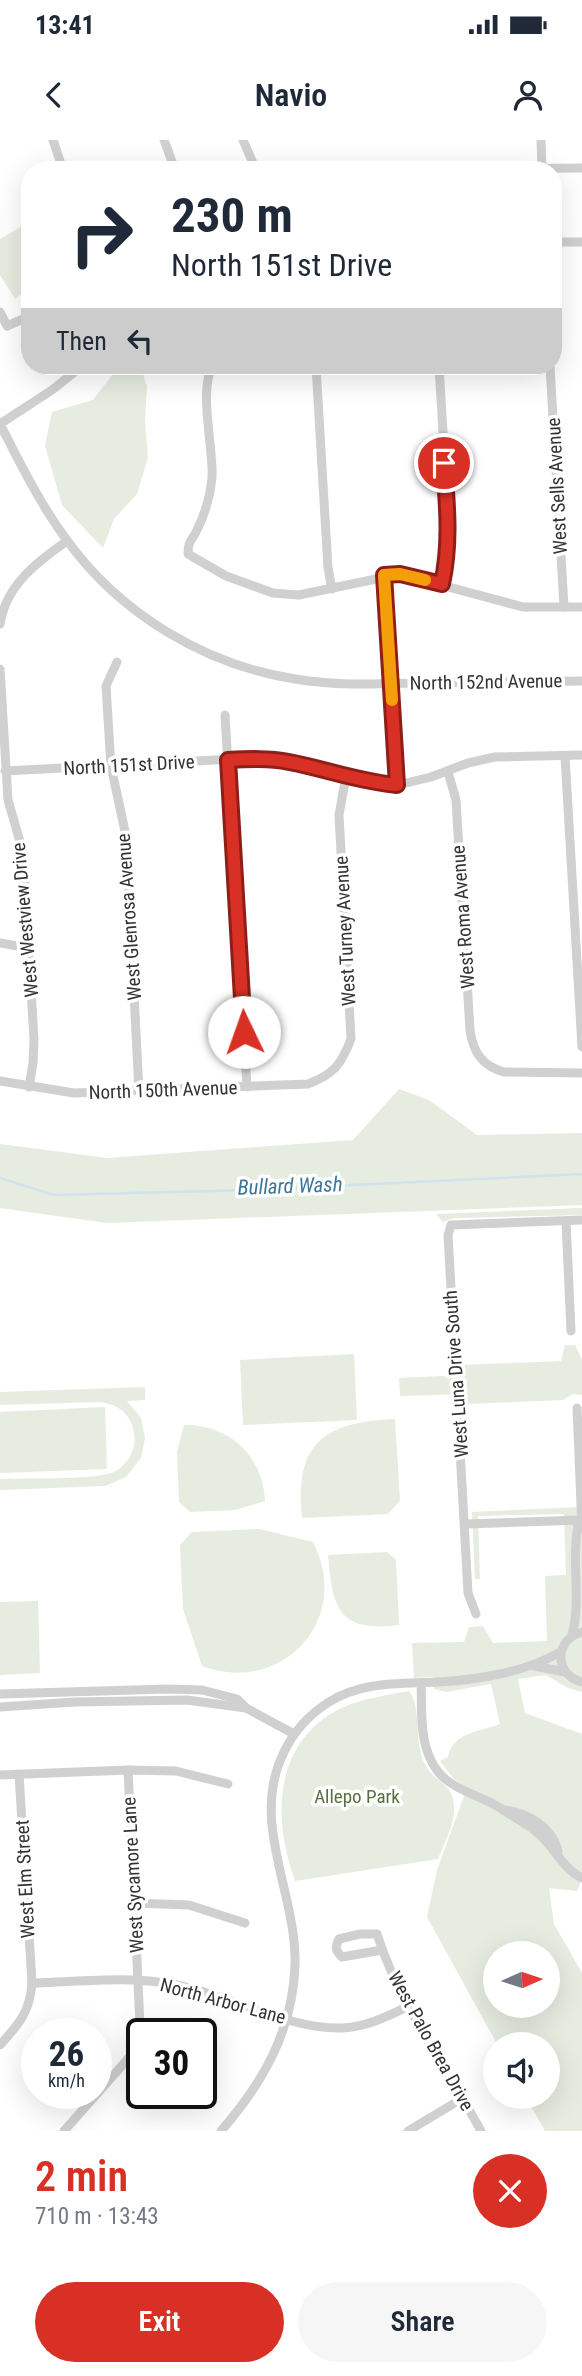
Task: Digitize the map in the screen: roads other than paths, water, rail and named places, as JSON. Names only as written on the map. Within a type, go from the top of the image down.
[{"type":"street","points":[[53,140],[60,161]]},
{"type":"street","points":[[164,140],[170,161]]},
{"type":"street","points":[[243,140],[252,161]]},
{"type":"street","points":[[541,140],[542,161]]},
{"type":"street","points":[[562,168],[582,167]]},
{"type":"street","points":[[562,242],[582,242]]},
{"type":"street","points":[[0,312],[7,327],[21,320]]},
{"type":"street","points":[[0,424],[71,375]]},
{"type":"street","points":[[209,375],[212,477],[207,508],[188,543],[188,554],[226,576],[250,587],[273,593],[299,594],[332,589],[384,575],[400,574],[523,607],[582,607]]},
{"type":"street","points":[[317,375],[328,568],[332,589]]},
{"type":"street","points":[[440,375],[449,531],[442,584]]},
{"type":"street","name":"West Sells Avenue","points":[[551,375],[564,607]]},
{"type":"street","name":"North 152nd Avenue","points":[[0,424],[33,487],[67,541],[96,575],[143,617],[195,648],[224,660],[283,677],[330,683],[582,681]]},
{"type":"street","points":[[0,624],[5,605],[16,586],[29,571],[67,541]]},
{"type":"street","points":[[384,575],[397,785]]},
{"type":"street","name":"West Glenrosa Avenue","points":[[117,662],[106,686],[111,766],[126,836],[139,1091]]},
{"type":"street","name":"West Westview Drive","points":[[0,670],[8,800],[23,852],[35,1052],[29,1087]]},
{"type":"street","points":[[226,715],[247,1087]]},
{"type":"street","name":"North 151st Drive","points":[[5,771],[254,758],[287,761],[369,782],[397,785],[495,757],[582,755]]},
{"type":"street","points":[[565,756],[582,1047]]},
{"type":"street","name":"West Roma Avenue","points":[[448,772],[456,800],[470,1030],[475,1052],[494,1070],[504,1072],[582,1073]]},
{"type":"street","name":"West Turney Avenue","points":[[325,1077],[342,1061],[351,1039],[339,815],[346,776]]},
{"type":"street","points":[[0,943],[29,948]]},
{"type":"street","name":"North 150th Avenue","points":[[0,1081],[74,1093],[308,1084],[325,1077]]},
{"type":"street","points":[[571,1331],[566,1221],[582,1220]]},
{"type":"street","name":"West Luna Drive South","points":[[476,1614],[468,1593],[466,1524],[449,1296],[448,1235],[451,1225],[566,1221]]},
{"type":"street","points":[[577,1408],[581,1522],[574,1542],[577,1618],[572,1635],[562,1646],[560,1659],[570,1678],[582,1682]]},
{"type":"street","points":[[466,1524],[581,1522]]},
{"type":"street","points":[[572,1635],[582,1632]]},
{"type":"street","points":[[221,2131],[260,2083],[274,2056],[286,2020],[294,1980],[294,1940],[270,1812],[276,1771],[294,1734],[312,1714],[349,1692],[372,1686],[457,1680],[532,1666],[560,1652]]},
{"type":"street","points":[[532,1666],[565,1672]]},
{"type":"street","points":[[421,1683],[424,1738],[428,1754],[437,1770],[462,1791],[502,1809],[512,1810],[549,1834],[556,1844],[559,1856],[572,1872],[582,1878]]},
{"type":"street","points":[[0,1694],[146,1689],[202,1690],[237,1699],[246,1708],[294,1734]]},
{"type":"street","points":[[146,1689],[146,1702]]},
{"type":"street","points":[[0,1707],[75,1702],[187,1700],[246,1708]]},
{"type":"street","name":"West Sycamore Lane","points":[[64,2131],[134,2052],[141,2025],[128,1770]]},
{"type":"street","points":[[0,1775],[176,1771],[228,1784]]},
{"type":"street","name":"West Elm Street","points":[[0,2045],[18,2025],[30,2004],[32,1983],[19,1774]]},
{"type":"street","points":[[134,1902],[189,1905],[245,1923]]},
{"type":"street","name":"West Palo Brea Drive","points":[[382,1950],[342,1956],[336,1951],[335,1945],[339,1939],[360,1934],[377,1934],[409,2006],[481,2131]]},
{"type":"street","name":"North Arbor Lane","points":[[32,1983],[138,1980],[177,1985],[286,2020],[344,2028],[375,2022],[409,2006]]},
{"type":"street","points":[[408,2131],[463,2098]]},
{"type":"waterway","name":"Bullard Wash","points":[[0,1178],[54,1195],[251,1190],[582,1174]]},
{"type":"park label","name":"Allepo Park","points":[[357,1796]]}]
